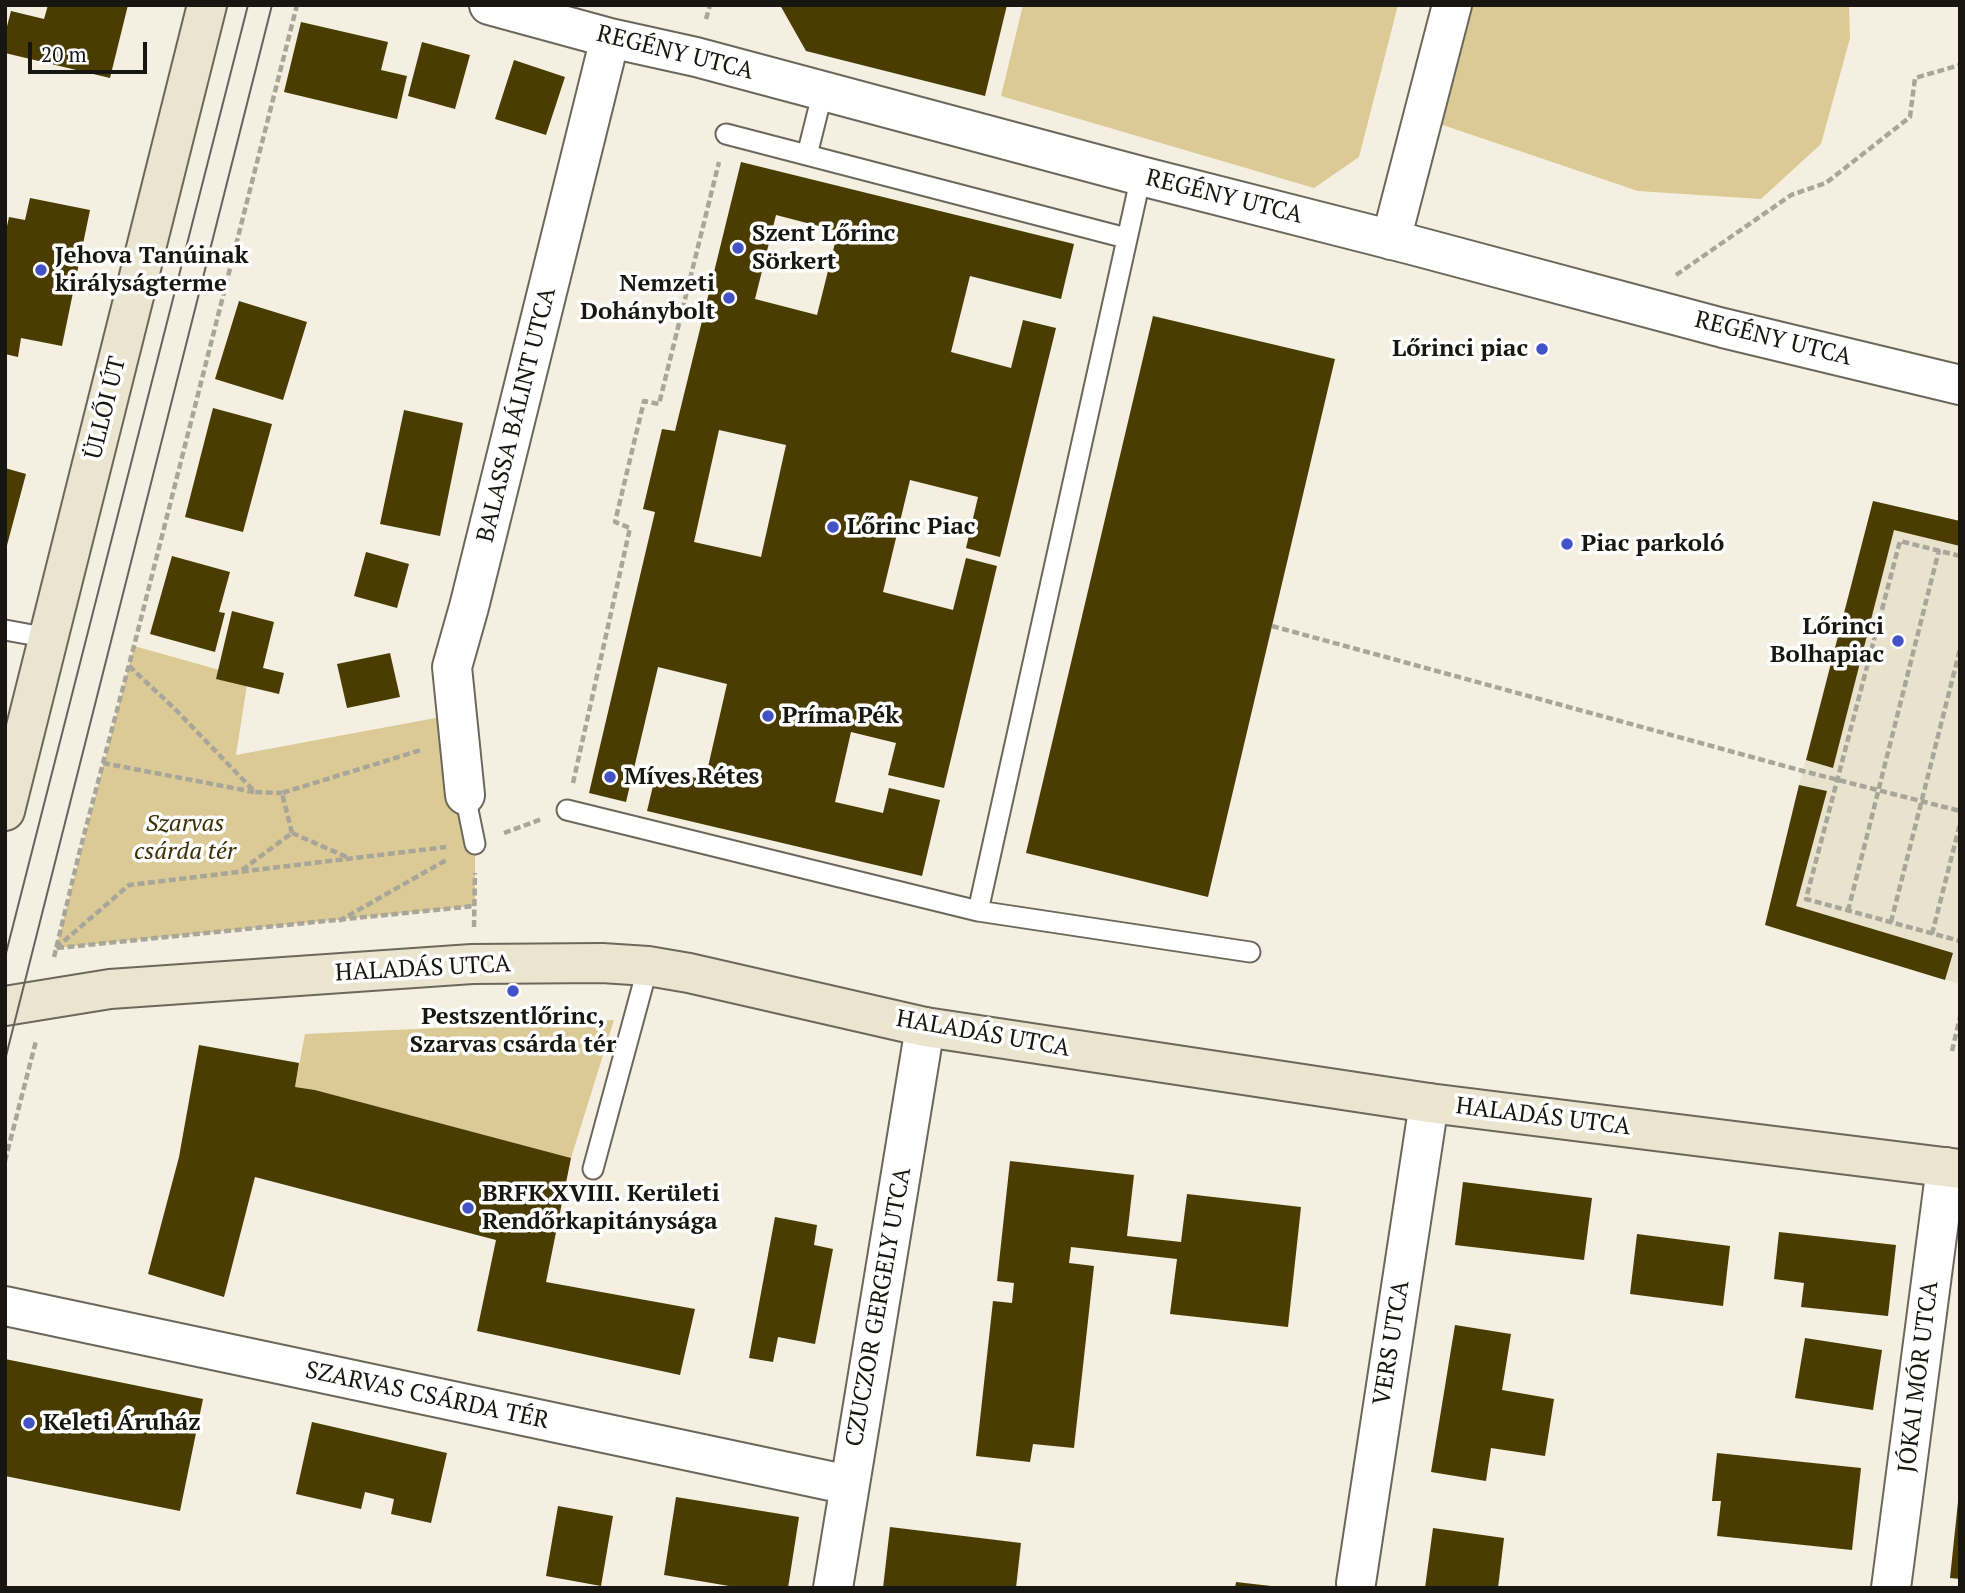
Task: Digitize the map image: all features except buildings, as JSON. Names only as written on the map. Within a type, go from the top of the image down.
[{"type":"main road","name":"ÜLLŐI ÚT","points":[[5,811],[206,5]]},
{"type":"main road","name":"HALADÁS UTCA","points":[[5,1006],[110,989],[472,964],[588,962],[648,965],[925,1027],[1429,1103],[1953,1168]]},
{"type":"street","name":"REGÉNY UTCA","points":[[489,5],[696,57],[1141,177],[1723,328],[1960,385]]},
{"type":"street","points":[[1391,240],[1452,5]]},
{"type":"street","name":"BALASSA BÁLINT UTCA","points":[[465,795],[452,667],[610,37]]},
{"type":"street","name":"CZUCZOR GERGELY UTCA","points":[[833,1588],[925,1027]]},
{"type":"street","name":"VERS UTCA","points":[[1356,1583],[1429,1103]]},
{"type":"street","name":"JÓKAI MÓR UTCA","points":[[1891,1588],[1953,1168]]},
{"type":"street","name":"SZARVAS CSÁRDA TÉR","points":[[5,1306],[849,1485]]},
{"type":"lane","points":[[807,155],[823,91]]},
{"type":"lane","points":[[726,134],[1126,237]]},
{"type":"lane","points":[[978,911],[1141,177]]},
{"type":"lane","points":[[5,630],[49,638]]},
{"type":"lane","points":[[465,795],[475,844]]},
{"type":"lane","points":[[566,810],[978,911],[1250,952]]},
{"type":"lane","points":[[593,1169],[648,965]]},
{"type":"path","points":[[5,1161],[56,948],[297,5]]},
{"type":"path","points":[[1634,304],[1791,195],[1826,183],[1910,117],[1915,78],[1960,65]]},
{"type":"path","points":[[339,921],[475,844],[566,810],[630,527],[615,522],[643,401],[659,404],[726,134]]},
{"type":"path","points":[[1960,556],[1900,541],[1806,899],[1960,941]]},
{"type":"path","points":[[1848,911],[1938,551]]},
{"type":"path","points":[[1272,626],[1960,811]]},
{"type":"path","points":[[1891,922],[1960,649]]},
{"type":"path","points":[[128,666],[175,709],[255,792]]},
{"type":"path","points":[[103,763],[255,792],[282,793],[459,739]]},
{"type":"path","points":[[282,793],[292,833]]},
{"type":"path","points":[[1932,933],[1960,824]]},
{"type":"path","points":[[292,833],[351,859]]},
{"type":"path","points":[[240,872],[292,833]]},
{"type":"path","points":[[56,948],[129,885],[475,844]]},
{"type":"path","points":[[472,964],[475,844]]},
{"type":"path","points":[[56,948],[475,906]]},
{"type":"path","points":[[1952,1051],[1960,1017]]},
{"type":"shaded area","name":"Lőrinci Bolhapiac","points":[[1873,501],[1960,521],[1960,984],[1765,925]]},
{"type":"green space","points":[[1023,5],[1398,5],[1359,157],[1314,188],[1001,96]]},
{"type":"green space","points":[[1452,5],[1849,5],[1850,38],[1821,144],[1761,199],[1638,191],[1422,118]]},
{"type":"green space","name":"Szarvas csárda tér","points":[[134,646],[248,678],[236,755],[457,714],[475,844],[475,906],[56,948]]},
{"type":"green space","points":[[614,1020],[571,1158],[295,1087],[305,1034]]},
{"type":"tram line","points":[[5,957],[248,5]]},
{"type":"tram line","points":[[5,1060],[272,5]]},
{"type":"place","name":"Szent Lőrinc Sörkert","points":[[738,248]]},
{"type":"place","name":"Jehova Tanúinak királyságterme","points":[[41,270]]},
{"type":"place","name":"Nemzeti Dohánybolt","points":[[729,298]]},
{"type":"place","name":"Lőrinci piac","points":[[1542,349]]},
{"type":"place","name":"Lőrinc Piac","points":[[833,527]]},
{"type":"place","name":"Piac parkoló","points":[[1567,544]]},
{"type":"place","name":"Lőrinci Bolhapiac","points":[[1898,641]]},
{"type":"place","name":"Príma Pék","points":[[768,716]]},
{"type":"place","name":"Míves Rétes","points":[[610,777]]},
{"type":"place","name":"Pestszentlőrinc, Szarvas csárda tér","points":[[513,991]]},
{"type":"place","name":"BRFK XVIII. Kerületi Rendőrkapitánysága","points":[[468,1208]]},
{"type":"place","name":"Keleti Áruház","points":[[29,1423]]}]
